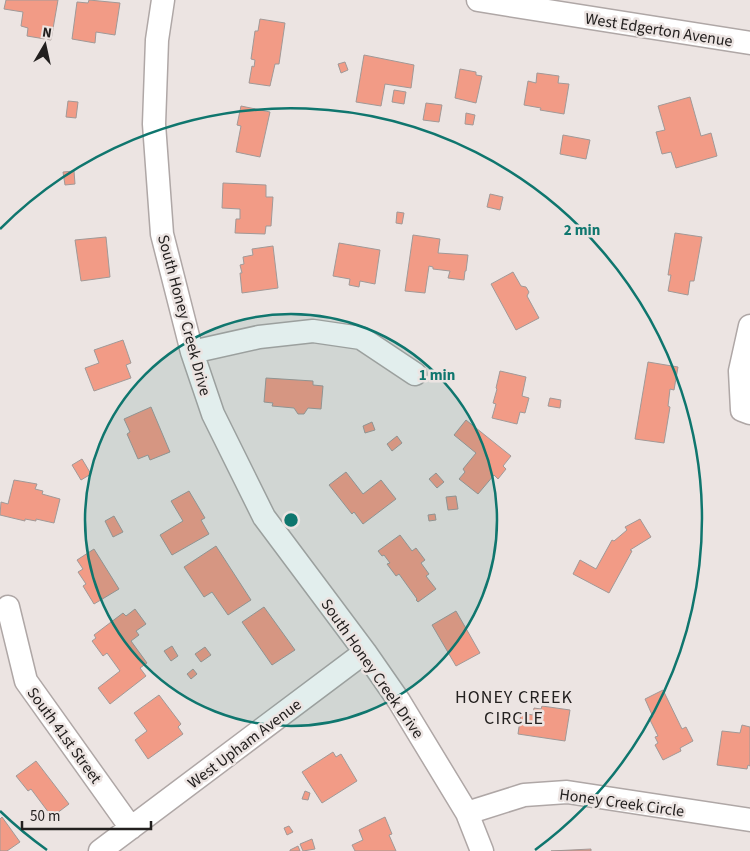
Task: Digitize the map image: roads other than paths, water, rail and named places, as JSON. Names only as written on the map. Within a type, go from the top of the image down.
[{"type":"street","name":"South Honey Creek Drive","points":[[163,0],[157,40],[154,124],[162,234],[192,352],[213,414],[264,517],[365,652],[399,701],[467,813],[482,851]]},
{"type":"street","name":"West Edgerton Avenue","points":[[478,0],[608,10],[750,43]]},
{"type":"street","points":[[750,326],[740,371],[742,410],[750,412]]},
{"type":"street","points":[[192,352],[259,337],[313,331],[361,338],[415,374]]},
{"type":"street","name":"South 41st Street","points":[[8,607],[26,681],[131,828]]},
{"type":"street","name":"West Upham Avenue","points":[[100,851],[365,652]]},
{"type":"street","name":"Honey Creek Circle","points":[[467,813],[524,795],[566,792],[750,820]]},
{"type":"district","name":"HONEY CREEK CIRCLE","points":[[514,708]]}]
